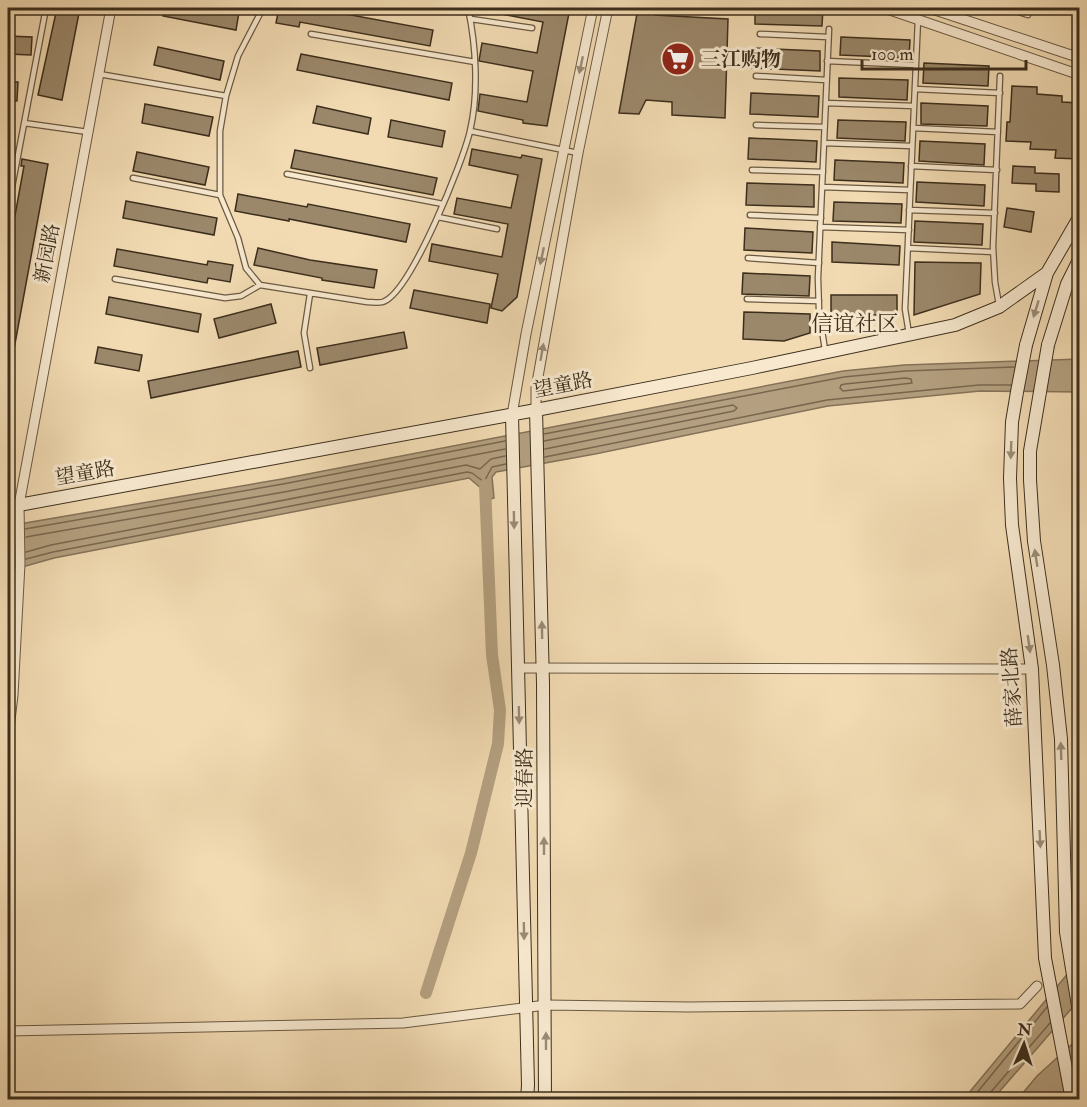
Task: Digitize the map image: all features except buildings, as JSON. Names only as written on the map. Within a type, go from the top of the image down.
[{"type":"main road","name":"望童路","points":[[15,510],[512,415],[955,325],[999,307],[1047,273],[1080,216]]},
{"type":"main road","name":"薛家北路","points":[[1080,258],[1062,297],[1048,345],[1030,452],[1030,480],[1034,542],[1053,665],[1060,739],[1066,932],[1080,1018]]},
{"type":"main road","name":"薛家北路","points":[[1047,273],[1026,345],[1017,393],[1011,434],[1010,478],[1012,525],[1032,669],[1045,958],[1043,982],[1072,1097]]},
{"type":"main road","name":"迎春路","points":[[536,410],[543,669],[545,1100]]},
{"type":"main road","name":"迎春路","points":[[512,415],[527,1100]]},
{"type":"street","name":"新园路","points":[[8,737],[13,695],[20,564],[15,510],[111,8]]},
{"type":"street","points":[[512,415],[526,334],[593,8]]},
{"type":"street","points":[[536,410],[536,388],[578,153],[608,8]]},
{"type":"street","points":[[884,8],[1080,75]]},
{"type":"street","points":[[929,8],[1080,58]]},
{"type":"street","points":[[518,668],[1032,669]]},
{"type":"street","points":[[8,1032],[403,1023],[546,1005],[700,1007],[1020,1004],[1043,982]]},
{"type":"lane","points":[[8,208],[46,8]]},
{"type":"lane","points":[[260,285],[246,267],[238,238],[220,195],[220,131],[226,96],[238,56],[263,8]]},
{"type":"lane","points":[[115,279],[225,298],[241,296],[260,285],[368,303],[384,302],[397,292],[406,280],[438,217],[470,131],[475,62],[468,8]]},
{"type":"lane","points":[[1007,8],[1028,15]]},
{"type":"lane","points":[[471,19],[532,28]]},
{"type":"lane","points":[[909,335],[905,309],[918,19]]},
{"type":"lane","points":[[825,352],[819,301],[819,262],[829,29]]},
{"type":"lane","points":[[310,34],[475,62]]},
{"type":"lane","points":[[760,34],[828,37]]},
{"type":"lane","points":[[827,61],[916,65]]},
{"type":"lane","points":[[99,74],[226,96]]},
{"type":"lane","points":[[756,76],[826,80]]},
{"type":"lane","points":[[999,307],[993,252],[1000,76]]},
{"type":"lane","points":[[915,89],[1000,93]]},
{"type":"lane","points":[[825,103],[914,106]]},
{"type":"lane","points":[[24,123],[88,132]]},
{"type":"lane","points":[[756,125],[824,128]]},
{"type":"lane","points":[[913,128],[998,132]]},
{"type":"lane","points":[[470,131],[578,153]]},
{"type":"lane","points":[[824,143],[912,146]]},
{"type":"lane","points":[[912,166],[996,170]]},
{"type":"lane","points":[[752,170],[822,172]]},
{"type":"lane","points":[[287,174],[443,204]]},
{"type":"lane","points":[[133,178],[220,195]]},
{"type":"lane","points":[[822,187],[910,190]]},
{"type":"lane","points":[[909,210],[995,213]]},
{"type":"lane","points":[[750,215],[821,218]]},
{"type":"lane","points":[[438,217],[497,229]]},
{"type":"lane","points":[[820,226],[909,230]]},
{"type":"lane","points":[[908,248],[993,252]]},
{"type":"lane","points":[[748,258],[819,262]]},
{"type":"lane","points":[[310,294],[304,333],[310,368]]},
{"type":"lane","points":[[747,299],[819,301]]},
{"type":"water","points":[[1079,359],[1079,392],[980,391],[828,406],[496,472],[492,477],[494,498],[481,502],[482,489],[469,478],[54,558],[8,571],[8,526],[282,479],[843,371],[904,365]]},
{"type":"water","points":[[1079,960],[1079,1000],[993,1099],[963,1100]]},
{"type":"water","points":[[1079,1038],[1079,1081],[1060,1099],[1017,1100],[1037,1076]]},
{"type":"waterway","points":[[426,993],[471,853],[498,744],[500,710],[492,655],[485,485]]},
{"type":"place","name":"三江购物","points":[[678,59]]},
{"type":"district","name":"信谊社区","points":[[855,324]]}]
